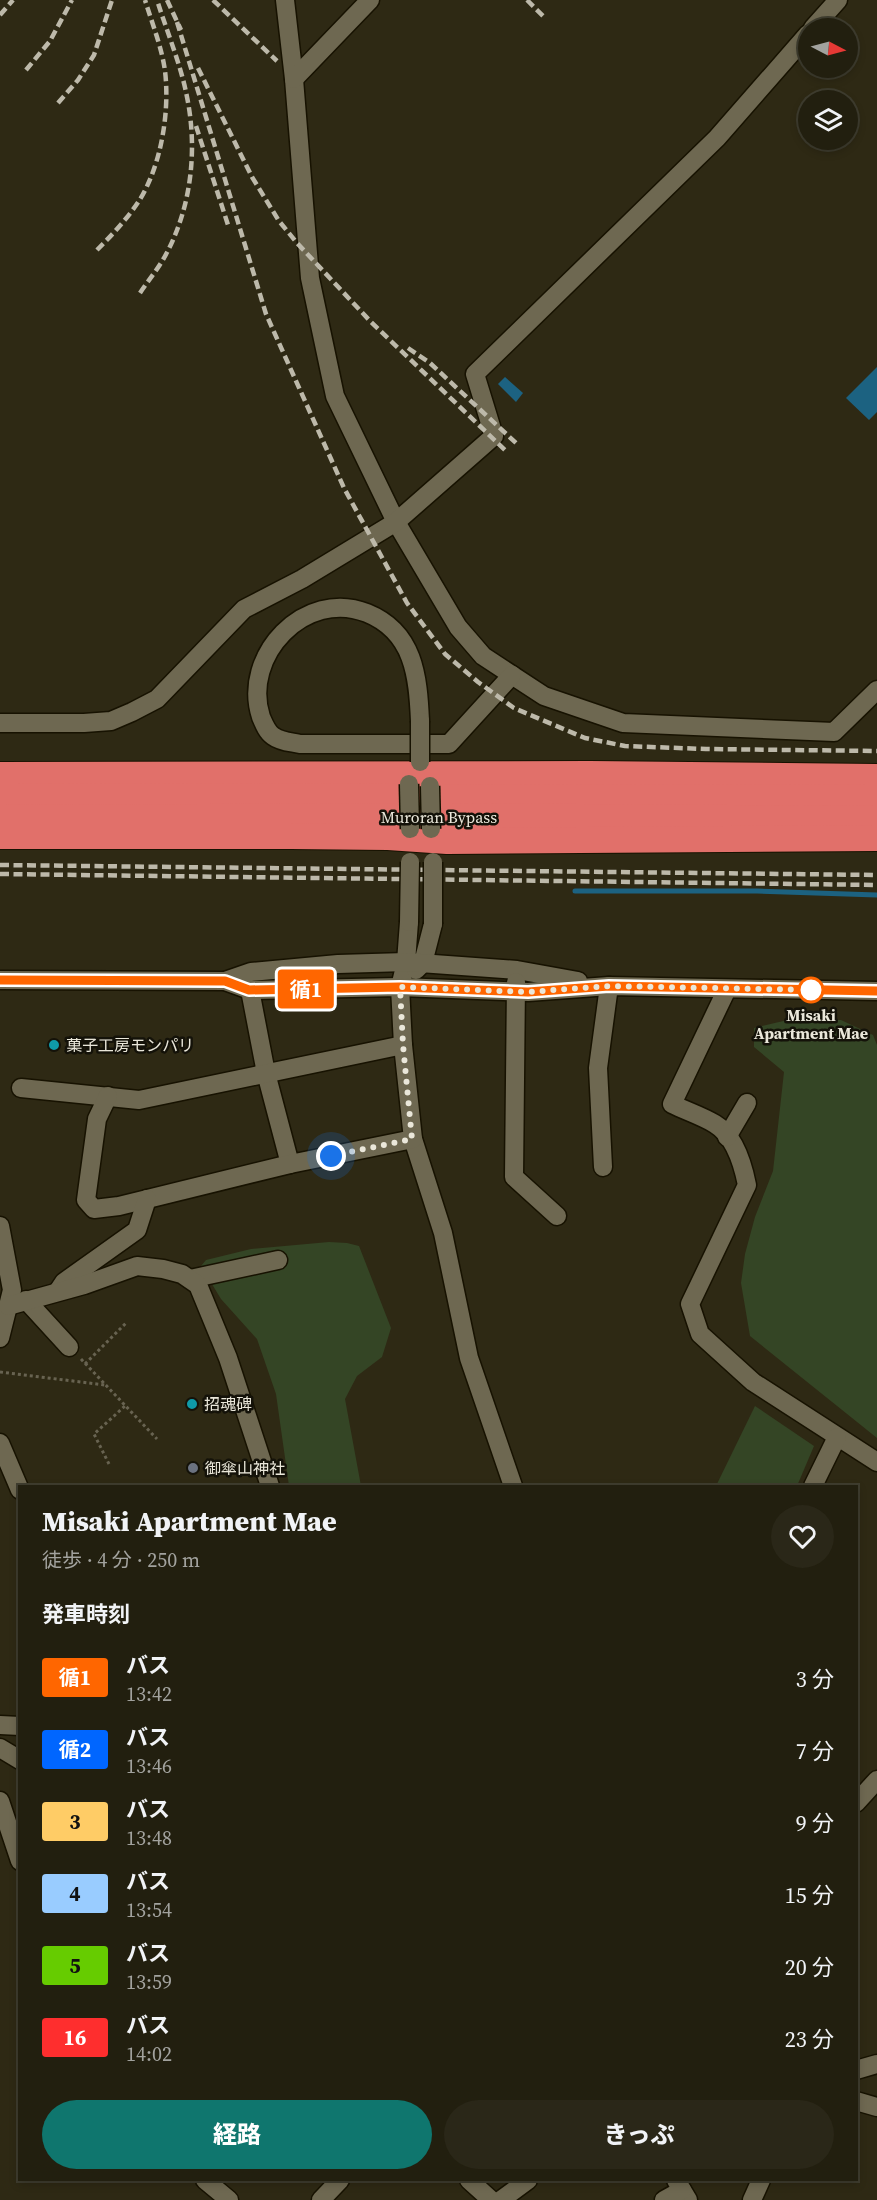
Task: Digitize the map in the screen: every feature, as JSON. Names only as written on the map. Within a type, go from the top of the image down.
[{"type":"highway","points":[[0,775],[877,777]]},
{"type":"highway","name":"Muroran Bypass","points":[[0,796],[877,798]]},
{"type":"highway","name":"Muroran Bypass","points":[[0,818],[448,816],[877,819]]},
{"type":"highway","points":[[0,837],[291,836],[421,844],[877,838]]},
{"type":"street","points":[[285,0],[294,79],[310,278],[335,396],[396,522],[458,627],[483,656],[544,696],[623,723],[834,732],[877,690]]},
{"type":"street","points":[[294,79],[370,0]]},
{"type":"street","points":[[822,18],[838,0]]},
{"type":"street","points":[[0,723],[84,723],[111,720],[132,712],[157,699],[244,609],[302,579],[396,522],[494,436],[475,374],[717,138],[798,45]]},
{"type":"street","points":[[512,675],[449,744],[300,744],[284,741],[273,736],[264,726],[259,709],[258,691],[269,651],[281,634],[298,619],[317,610],[337,607],[358,610],[376,617],[391,628],[403,642],[412,658],[417,678],[420,721],[420,776],[421,844],[433,924],[400,987],[412,1139],[443,1233],[469,1358],[513,1485]]},
{"type":"street","points":[[414,962],[410,922],[421,844]]},
{"type":"street","points":[[0,980],[225,981],[251,972],[338,964],[414,962],[517,970],[609,986]]},
{"type":"street","points":[[517,970],[514,1177],[557,1216]]},
{"type":"street","points":[[225,981],[249,990],[400,987],[516,991],[609,986],[877,991]]},
{"type":"street","points":[[603,1167],[598,1068],[609,986]]},
{"type":"street","points":[[727,989],[664,1101],[717,1125],[735,1146],[747,1185],[690,1304],[700,1334],[753,1382],[877,1462]]},
{"type":"street","points":[[249,990],[266,1073],[290,1164]]},
{"type":"street","points":[[21,1088],[139,1100],[403,1045]]},
{"type":"street","points":[[108,1096],[97,1119],[86,1200],[94,1209],[119,1206],[290,1164],[412,1139]]},
{"type":"street","points":[[727,1137],[747,1103]]},
{"type":"street","points":[[58,1291],[64,1282],[137,1230],[147,1199]]},
{"type":"street","points":[[0,1226],[12,1290],[0,1338]]},
{"type":"street","points":[[190,1279],[278,1260]]},
{"type":"street","points":[[8,1306],[84,1285],[136,1266],[163,1269],[182,1274],[190,1279],[198,1285],[228,1358],[270,1485]]},
{"type":"street","points":[[26,1300],[69,1347]]},
{"type":"street","points":[[813,1485],[837,1437]]},
{"type":"street","points":[[0,1443],[18,1485]]},
{"type":"street","points":[[0,1725],[18,1726]]},
{"type":"street","points":[[0,1748],[18,1759]]},
{"type":"street","points":[[858,1801],[877,1780]]},
{"type":"street","points":[[0,1801],[18,1855]]},
{"type":"street","points":[[858,2069],[877,2064]]},
{"type":"street","points":[[858,2102],[877,2108]]},
{"type":"street","points":[[206,2181],[229,2200]]},
{"type":"street","points":[[321,2200],[339,2181]]},
{"type":"street","points":[[470,2181],[491,2200]]},
{"type":"street","points":[[501,2200],[527,2181]]},
{"type":"street","points":[[752,2200],[761,2181]]},
{"type":"street","points":[[664,2200],[682,2190]]},
{"type":"path","points":[[85,1364],[127,1322]]},
{"type":"path","points":[[69,1347],[157,1440]]},
{"type":"path","points":[[0,1372],[105,1384]]},
{"type":"path","points":[[109,1464],[94,1434],[125,1406]]},
{"type":"green space","points":[[796,1018],[841,1020],[873,1035],[877,1045],[877,1438],[750,1336],[741,1283],[745,1254],[755,1217],[773,1171],[784,1072],[754,1047],[754,1028]]},
{"type":"green space","points":[[329,1242],[359,1246],[391,1328],[382,1357],[357,1376],[345,1399],[361,1485],[289,1485],[276,1394],[257,1339],[221,1299],[201,1266],[206,1260],[251,1249]]},
{"type":"green space","points":[[755,1406],[814,1446],[797,1485],[716,1485]]},
{"type":"water","points":[[877,367],[877,412],[869,420],[846,398]]},
{"type":"water","points":[[505,377],[523,393],[516,402],[498,384]]},
{"type":"waterway","points":[[575,891],[757,891],[877,895]]},
{"type":"railway","points":[[0,15],[13,0]]},
{"type":"railway","points":[[26,70],[50,41],[72,0]]},
{"type":"railway","points":[[58,103],[78,80],[94,55],[112,0]]},
{"type":"railway","points":[[97,250],[139,201],[153,172],[162,138],[166,104],[164,62],[145,0]]},
{"type":"railway","points":[[140,293],[161,262],[181,220],[192,159],[190,117],[184,85],[157,0]]},
{"type":"railway","points":[[167,0],[181,30]]},
{"type":"railway","points":[[213,0],[277,61]]},
{"type":"railway","points":[[527,0],[546,19]]},
{"type":"railway","points":[[177,22],[266,314],[344,488],[407,603],[445,654],[514,708],[585,738],[625,746],[877,751]]},
{"type":"railway","points":[[198,68],[252,177],[279,221],[371,322],[507,452]]},
{"type":"railway","points":[[196,126],[229,228]]},
{"type":"railway","points":[[408,348],[430,363],[516,443]]},
{"type":"railway","points":[[0,865],[877,875]]},
{"type":"railway","points":[[0,874],[877,885]]},
{"type":"bus line","name":"循1","points":[[0,980],[225,981],[249,990],[400,987],[528,992],[609,986],[877,991]]},
{"type":"place","name":"Misaki Apartment Mae","points":[[811,990]]},
{"type":"place","name":"菓子工房モンパリ","points":[[54,1045]]},
{"type":"place","name":"招魂碑","points":[[192,1404]]},
{"type":"place","name":"御傘山神社","points":[[193,1468]]},
{"type":"route","points":[[331,1156],[412,1139],[400,987],[528,992],[609,986],[813,990],[811,990]]}]
